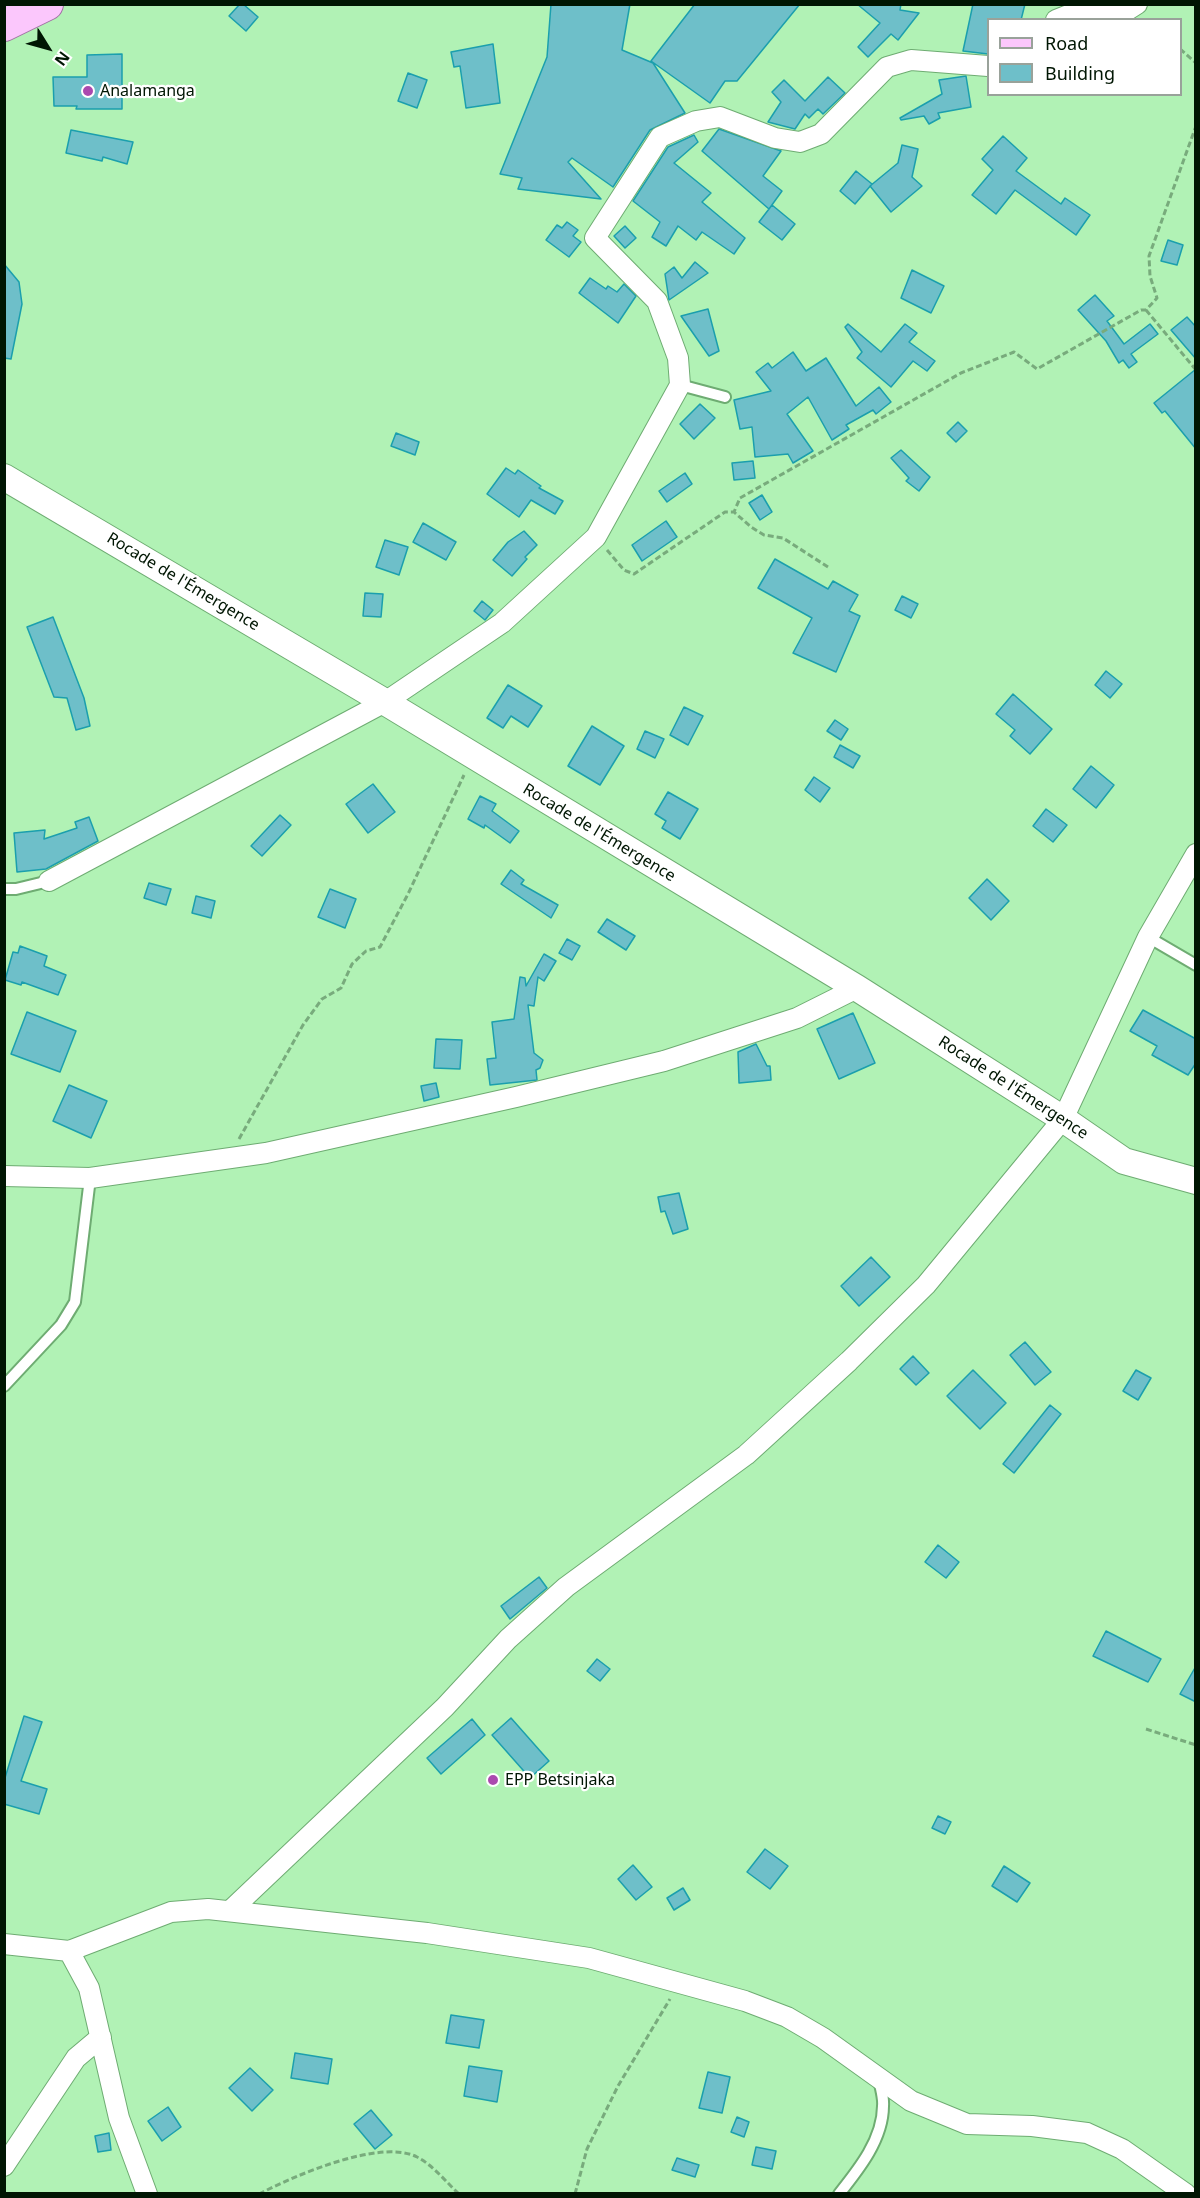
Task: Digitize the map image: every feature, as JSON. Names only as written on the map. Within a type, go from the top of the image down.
[{"type":"main road","points":[[4,24],[47,4]]},
{"type":"street","points":[[1061,18],[1081,10],[1118,16],[1137,4]]},
{"type":"street","points":[[49,881],[386,702],[502,623],[596,537],[680,385],[678,358],[657,302],[595,238],[660,137],[696,121],[720,117],[775,138],[800,142],[821,134],[887,67],[911,60],[987,66]]},
{"type":"street","name":"Rocade de l'Émergence","points":[[4,477],[386,702],[473,757],[857,988],[1063,1119],[1124,1161],[1196,1181]]},
{"type":"street","points":[[231,1910],[349,1801],[445,1707],[508,1639],[566,1587],[746,1455],[849,1361],[926,1285],[1063,1119],[1148,937],[1196,854]]},
{"type":"street","points":[[4,1176],[90,1178],[266,1153],[664,1061],[797,1018],[857,988]]},
{"type":"street","points":[[4,1944],[69,1951],[171,1912],[231,1910],[473,1940],[588,1958],[678,1981],[745,2001],[787,2017],[823,2038],[911,2101],[967,2124],[1032,2126],[1087,2133],[1122,2149],[1186,2193]]},
{"type":"street","points":[[69,1951],[89,1988],[119,2118],[147,2193]]},
{"type":"street","points":[[4,2166],[76,2058],[101,2037]]},
{"type":"lane","points":[[680,385],[725,397]]},
{"type":"lane","points":[[4,889],[16,889],[49,881]]},
{"type":"lane","points":[[1148,937],[1196,965]]},
{"type":"lane","points":[[4,1386],[61,1325],[75,1302],[90,1178]]},
{"type":"lane","points":[[839,2193],[866,2160],[876,2136],[884,2106],[879,2077]]},
{"type":"path","points":[[1182,51],[1196,63]]},
{"type":"path","points":[[734,512],[740,498],[960,373],[1014,352],[1037,369],[1141,310],[1146,310],[1157,298],[1150,276],[1149,256],[1196,126]]},
{"type":"path","points":[[1146,310],[1196,370]]},
{"type":"path","points":[[596,537],[624,570],[634,574],[724,512],[734,512],[764,535],[783,538],[828,567]]},
{"type":"path","points":[[229,1159],[303,1025],[322,999],[341,988],[352,964],[366,951],[380,947],[408,894],[473,757]]},
{"type":"path","points":[[1146,1729],[1196,1745]]},
{"type":"path","points":[[576,2193],[587,2149],[618,2086],[674,1993],[678,1981]]},
{"type":"path","points":[[259,2193],[296,2175],[392,2151],[417,2157],[459,2193]]},
{"type":"building","points":[[240,4],[258,17],[246,31],[229,16]]},
{"type":"building","points":[[551,4],[630,4],[622,50],[653,63],[685,113],[650,130],[613,187],[572,158],[568,162],[601,199],[518,189],[522,178],[500,174],[547,57]]},
{"type":"building","points":[[695,4],[800,4],[737,81],[725,81],[710,103],[651,61]]},
{"type":"building","points":[[857,4],[901,4],[900,10],[919,13],[898,40],[891,34],[868,57],[858,47],[880,23]]},
{"type":"building","points":[[973,4],[1025,4],[1022,18],[987,18],[987,54],[963,51]]},
{"type":"building","points":[[493,44],[500,103],[466,108],[460,66],[454,67],[451,52]]},
{"type":"building","name":"Analamanga","points":[[122,54],[122,109],[76,109],[77,106],[54,106],[53,77],[87,77],[87,55]]},
{"type":"building","points":[[408,73],[427,80],[417,108],[398,101]]},
{"type":"building","points":[[966,76],[971,107],[938,113],[940,118],[929,124],[924,116],[901,120],[900,118],[942,94],[939,80]]},
{"type":"building","points":[[828,77],[845,93],[823,114],[818,109],[809,118],[805,114],[795,129],[768,122],[781,102],[772,92],[784,80],[805,101]]},
{"type":"building","points":[[719,129],[781,151],[763,176],[782,191],[769,209],[702,151]]},
{"type":"building","points":[[71,130],[133,142],[127,164],[103,157],[102,161],[66,153]]},
{"type":"building","points":[[694,135],[698,142],[674,163],[711,193],[702,202],[745,238],[734,254],[702,232],[696,240],[678,226],[666,246],[652,237],[660,222],[633,201],[668,147]]},
{"type":"building","points":[[1003,136],[1027,158],[1016,171],[1061,204],[1065,198],[1090,215],[1076,235],[1015,190],[996,214],[972,195],[993,170],[982,159]]},
{"type":"building","points":[[902,145],[918,149],[912,177],[922,186],[891,212],[870,186],[898,163]]},
{"type":"building","points":[[856,171],[872,184],[855,204],[840,191]]},
{"type":"building","points":[[772,205],[795,224],[782,240],[759,222]]},
{"type":"building","points":[[567,222],[578,230],[573,236],[581,242],[569,257],[546,240],[557,225],[562,228]]},
{"type":"building","points":[[625,226],[636,238],[625,248],[614,236]]},
{"type":"building","points":[[1168,240],[1183,245],[1177,265],[1161,261]]},
{"type":"building","points":[[695,262],[708,273],[669,300],[665,274],[674,267],[682,278]]},
{"type":"building","points":[[4,264],[19,282],[22,304],[11,359],[4,358]]},
{"type":"building","points":[[912,270],[944,286],[931,313],[901,298]]},
{"type":"building","points":[[590,278],[606,289],[608,286],[617,292],[624,284],[636,296],[618,323],[579,293]]},
{"type":"building","points":[[1095,295],[1114,316],[1107,321],[1124,344],[1150,324],[1158,334],[1131,354],[1137,362],[1129,368],[1123,360],[1119,363],[1106,341],[1078,310]]},
{"type":"building","points":[[708,309],[719,351],[709,356],[681,316]]},
{"type":"building","points":[[1187,317],[1196,327],[1196,359],[1171,330]]},
{"type":"building","points":[[848,324],[881,352],[905,324],[917,333],[909,342],[935,361],[927,371],[913,361],[891,387],[857,358],[862,352],[845,327]]},
{"type":"building","points":[[793,352],[806,371],[826,358],[856,406],[879,387],[891,402],[876,414],[873,410],[846,425],[849,429],[832,440],[808,397],[787,414],[813,451],[793,463],[788,454],[755,457],[752,427],[740,429],[734,400],[771,391],[756,372],[768,363],[772,368]]},
{"type":"building","points":[[1196,369],[1196,449],[1165,411],[1162,413],[1154,403]]},
{"type":"building","points":[[700,404],[715,418],[694,439],[680,424]]},
{"type":"building","points":[[958,422],[967,431],[956,442],[947,433]]},
{"type":"building","points":[[396,433],[419,442],[415,455],[391,446]]},
{"type":"building","points":[[901,450],[930,477],[919,491],[906,481],[909,478],[891,458]]},
{"type":"building","points":[[753,461],[755,478],[734,480],[732,463]]},
{"type":"building","points":[[506,468],[515,474],[518,470],[541,486],[539,488],[563,501],[555,514],[531,500],[519,517],[487,494]]},
{"type":"building","points":[[685,473],[692,484],[667,502],[659,491]]},
{"type":"building","points":[[762,495],[772,512],[760,520],[749,503]]},
{"type":"building","points":[[666,521],[677,537],[642,561],[632,545]]},
{"type":"building","points":[[423,523],[456,542],[446,560],[413,542]]},
{"type":"building","points":[[524,531],[537,545],[525,557],[527,559],[512,576],[493,560],[508,542]]},
{"type":"building","points":[[385,540],[408,547],[399,575],[376,567]]},
{"type":"building","points":[[775,559],[828,589],[833,581],[858,595],[849,611],[860,616],[836,672],[793,653],[812,618],[758,588]]},
{"type":"building","points":[[365,593],[383,594],[381,617],[363,616]]},
{"type":"building","points":[[902,596],[918,604],[911,618],[895,610]]},
{"type":"building","points":[[482,601],[493,610],[485,620],[474,611]]},
{"type":"building","points":[[53,617],[84,698],[90,726],[76,730],[67,698],[54,697],[27,627]]},
{"type":"building","points":[[1106,671],[1122,684],[1110,698],[1095,685]]},
{"type":"building","points":[[508,685],[542,706],[528,727],[511,716],[503,728],[487,718]]},
{"type":"building","points":[[1013,694],[1052,729],[1030,754],[1010,736],[1015,730],[996,714]]},
{"type":"building","points":[[684,707],[703,716],[688,745],[670,735]]},
{"type":"building","points":[[835,720],[848,729],[841,740],[827,731]]},
{"type":"building","points":[[592,726],[624,746],[600,785],[568,766]]},
{"type":"building","points":[[645,731],[664,739],[655,758],[637,749]]},
{"type":"building","points":[[840,745],[860,756],[853,768],[834,757]]},
{"type":"building","points":[[1091,766],[1114,785],[1096,808],[1073,789]]},
{"type":"building","points":[[814,777],[830,788],[820,802],[805,790]]},
{"type":"building","points":[[373,784],[395,812],[368,833],[346,804]]},
{"type":"building","points":[[668,792],[698,809],[680,839],[662,828],[666,821],[655,814]]},
{"type":"building","points":[[480,796],[496,804],[492,811],[519,831],[510,843],[485,825],[484,828],[468,819]]},
{"type":"building","points":[[1046,809],[1067,825],[1053,842],[1033,826]]},
{"type":"building","points":[[280,815],[291,825],[262,856],[251,846]]},
{"type":"building","points":[[89,817],[98,841],[46,869],[17,872],[14,833],[45,830],[44,839],[77,828],[75,822]]},
{"type":"building","points":[[511,870],[524,880],[521,884],[558,905],[551,918],[501,884]]},
{"type":"building","points":[[987,879],[1009,901],[991,920],[969,898]]},
{"type":"building","points":[[149,883],[171,889],[166,905],[144,898]]},
{"type":"building","points":[[330,889],[356,899],[345,928],[318,917]]},
{"type":"building","points":[[196,896],[215,901],[211,918],[192,913]]},
{"type":"building","points":[[607,919],[635,936],[626,950],[598,932]]},
{"type":"building","points":[[567,939],[580,946],[572,960],[559,953]]},
{"type":"building","points":[[20,946],[47,956],[44,966],[66,975],[58,995],[22,982],[21,985],[5,980],[13,952],[18,953]]},
{"type":"building","points":[[544,954],[556,961],[544,981],[538,977],[534,1006],[528,1005],[534,1053],[543,1060],[540,1068],[536,1070],[537,1080],[490,1085],[487,1059],[496,1058],[492,1022],[514,1019],[520,977],[525,978],[526,986]]},
{"type":"building","points":[[1143,1010],[1196,1039],[1196,1063],[1188,1075],[1152,1055],[1157,1046],[1130,1031]]},
{"type":"building","points":[[27,1012],[76,1031],[60,1072],[11,1054]]},
{"type":"building","points":[[853,1013],[875,1063],[839,1079],[817,1029]]},
{"type":"building","points":[[436,1039],[462,1040],[460,1069],[434,1068]]},
{"type":"building","points":[[756,1044],[767,1066],[770,1066],[771,1080],[739,1083],[738,1052]]},
{"type":"building","points":[[436,1083],[439,1097],[424,1101],[421,1086]]},
{"type":"building","points":[[69,1085],[107,1101],[91,1138],[53,1121]]},
{"type":"building","points":[[679,1193],[688,1229],[673,1234],[665,1211],[661,1212],[658,1197]]},
{"type":"building","points":[[871,1257],[890,1277],[859,1306],[841,1286]]},
{"type":"building","points":[[1025,1342],[1051,1372],[1035,1385],[1010,1355]]},
{"type":"building","points":[[913,1356],[929,1373],[916,1385],[900,1369]]},
{"type":"building","points":[[973,1370],[1006,1403],[980,1429],[947,1396]]},
{"type":"building","points":[[1136,1370],[1151,1378],[1138,1400],[1123,1391]]},
{"type":"building","points":[[1050,1405],[1061,1414],[1014,1473],[1003,1464]]},
{"type":"building","points":[[938,1545],[959,1562],[946,1578],[925,1562]]},
{"type":"building","points":[[539,1577],[547,1588],[510,1619],[501,1606]]},
{"type":"building","points":[[1106,1631],[1161,1659],[1148,1682],[1093,1656]]},
{"type":"building","points":[[597,1659],[610,1669],[600,1681],[587,1671]]},
{"type":"building","points":[[1196,1666],[1196,1702],[1180,1694]]},
{"type":"building","points":[[24,1716],[42,1722],[21,1781],[47,1789],[39,1814],[4,1804],[4,1781]]},
{"type":"building","points":[[511,1718],[549,1761],[530,1778],[492,1735]]},
{"type":"building","points":[[472,1719],[485,1735],[441,1774],[427,1758]]},
{"type":"building","points":[[938,1816],[951,1822],[945,1834],[932,1828]]},
{"type":"building","points":[[765,1849],[788,1866],[770,1889],[747,1872]]},
{"type":"building","points":[[633,1865],[652,1887],[636,1900],[618,1879]]},
{"type":"building","points":[[1004,1866],[1030,1883],[1017,1902],[992,1886]]},
{"type":"building","points":[[683,1888],[690,1900],[674,1910],[667,1898]]},
{"type":"building","points":[[451,2015],[484,2020],[479,2048],[446,2043]]},
{"type":"building","points":[[295,2053],[332,2059],[328,2084],[291,2078]]},
{"type":"building","points":[[469,2066],[502,2071],[497,2102],[464,2096]]},
{"type":"building","points":[[250,2068],[273,2090],[252,2111],[229,2088]]},
{"type":"building","points":[[708,2072],[730,2077],[722,2113],[699,2108]]},
{"type":"building","points":[[168,2107],[181,2127],[162,2141],[148,2121]]},
{"type":"building","points":[[371,2110],[392,2135],[375,2149],[354,2124]]},
{"type":"building","points":[[737,2117],[749,2122],[744,2137],[731,2132]]},
{"type":"building","points":[[109,2133],[111,2150],[98,2152],[95,2136]]},
{"type":"building","points":[[756,2147],[776,2151],[772,2169],[752,2165]]},
{"type":"building","points":[[677,2158],[699,2165],[695,2177],[672,2170]]},
{"type":"place","name":"Analamanga","points":[[88,91]]},
{"type":"place","name":"EPP Betsinjaka","points":[[493,1780]]}]
